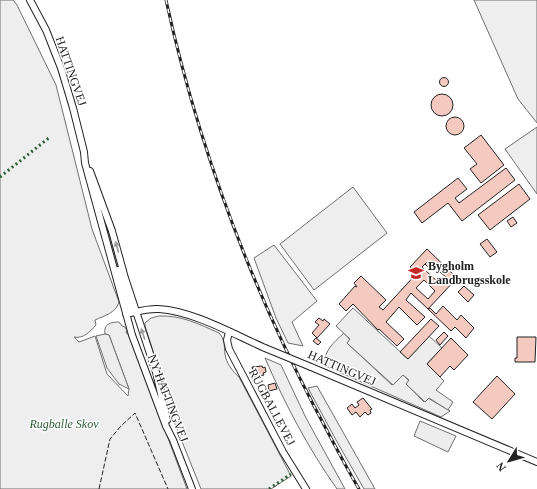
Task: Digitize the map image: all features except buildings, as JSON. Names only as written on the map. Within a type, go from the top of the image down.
[{"type":"street","name":"HATTINGVEJ","points":[[30,0],[46,30],[61,68],[84,152],[112,231],[136,312],[156,372],[161,399],[173,440]]},
{"type":"street","name":"HATTINGVEJ","points":[[84,152],[85,163],[126,314],[158,308],[181,312],[537,462]]},
{"type":"street","points":[[104,236],[113,256],[128,306],[136,312]]},
{"type":"street","name":"NY HATTINGVEJ","points":[[126,314],[162,417],[173,440],[192,489]]},
{"type":"street","name":"RUGBALLEVEJ","points":[[229,332],[227,340],[229,349],[283,452],[306,489]]},
{"type":"green space","name":"Rugballe Skov","points":[[0,0],[13,0],[17,5],[56,85],[92,229],[119,302],[115,309],[95,320],[96,325],[89,332],[80,337],[74,337],[79,342],[95,336],[107,374],[128,396],[129,389],[109,335],[105,334],[106,326],[113,322],[119,322],[125,327],[127,334],[129,334],[187,489],[0,489]]},
{"type":"green space","points":[[474,0],[537,0],[537,123],[518,99]]},
{"type":"green space","points":[[537,127],[537,194],[505,149]]},
{"type":"green space","points":[[353,187],[387,233],[314,290],[280,244]]},
{"type":"green space","points":[[274,245],[317,301],[292,322],[303,346],[288,343],[276,318],[254,258]]},
{"type":"green space","points":[[159,316],[175,317],[190,321],[204,326],[221,335],[228,364],[239,377],[291,476],[271,489],[201,489],[167,404],[163,382],[145,326],[145,323],[151,318]]},
{"type":"green space","points":[[344,333],[350,340],[347,343],[392,385],[403,375],[409,381],[406,384],[424,402],[428,398],[450,411],[441,417],[323,365],[330,347]]},
{"type":"green space","points":[[265,358],[281,365],[306,418],[345,489],[337,489],[316,458],[289,409]]},
{"type":"green space","points":[[317,386],[375,489],[364,489],[336,440],[308,388]]},
{"type":"shaded area","points":[[353,308],[408,359],[429,336],[442,348],[427,364],[444,381],[436,390],[453,402],[448,410],[429,398],[425,402],[406,384],[409,380],[403,375],[393,385],[347,343],[350,339],[336,326]]},
{"type":"shaded area","points":[[105,334],[109,335],[129,389],[119,384],[107,368],[96,336]]},
{"type":"shaded area","points":[[420,421],[456,436],[448,452],[414,436]]},
{"type":"railway","points":[[166,0],[193,105],[209,157],[246,259],[290,358],[359,489]]},
{"type":"hedge","points":[[0,177],[50,137]]},
{"type":"hedge","points":[[269,489],[291,474]]},
{"type":"fence","points":[[99,489],[110,439],[135,413],[168,489]]},
{"type":"place","name":"Bygholm Landbrugsskole","points":[[416,273]]}]
